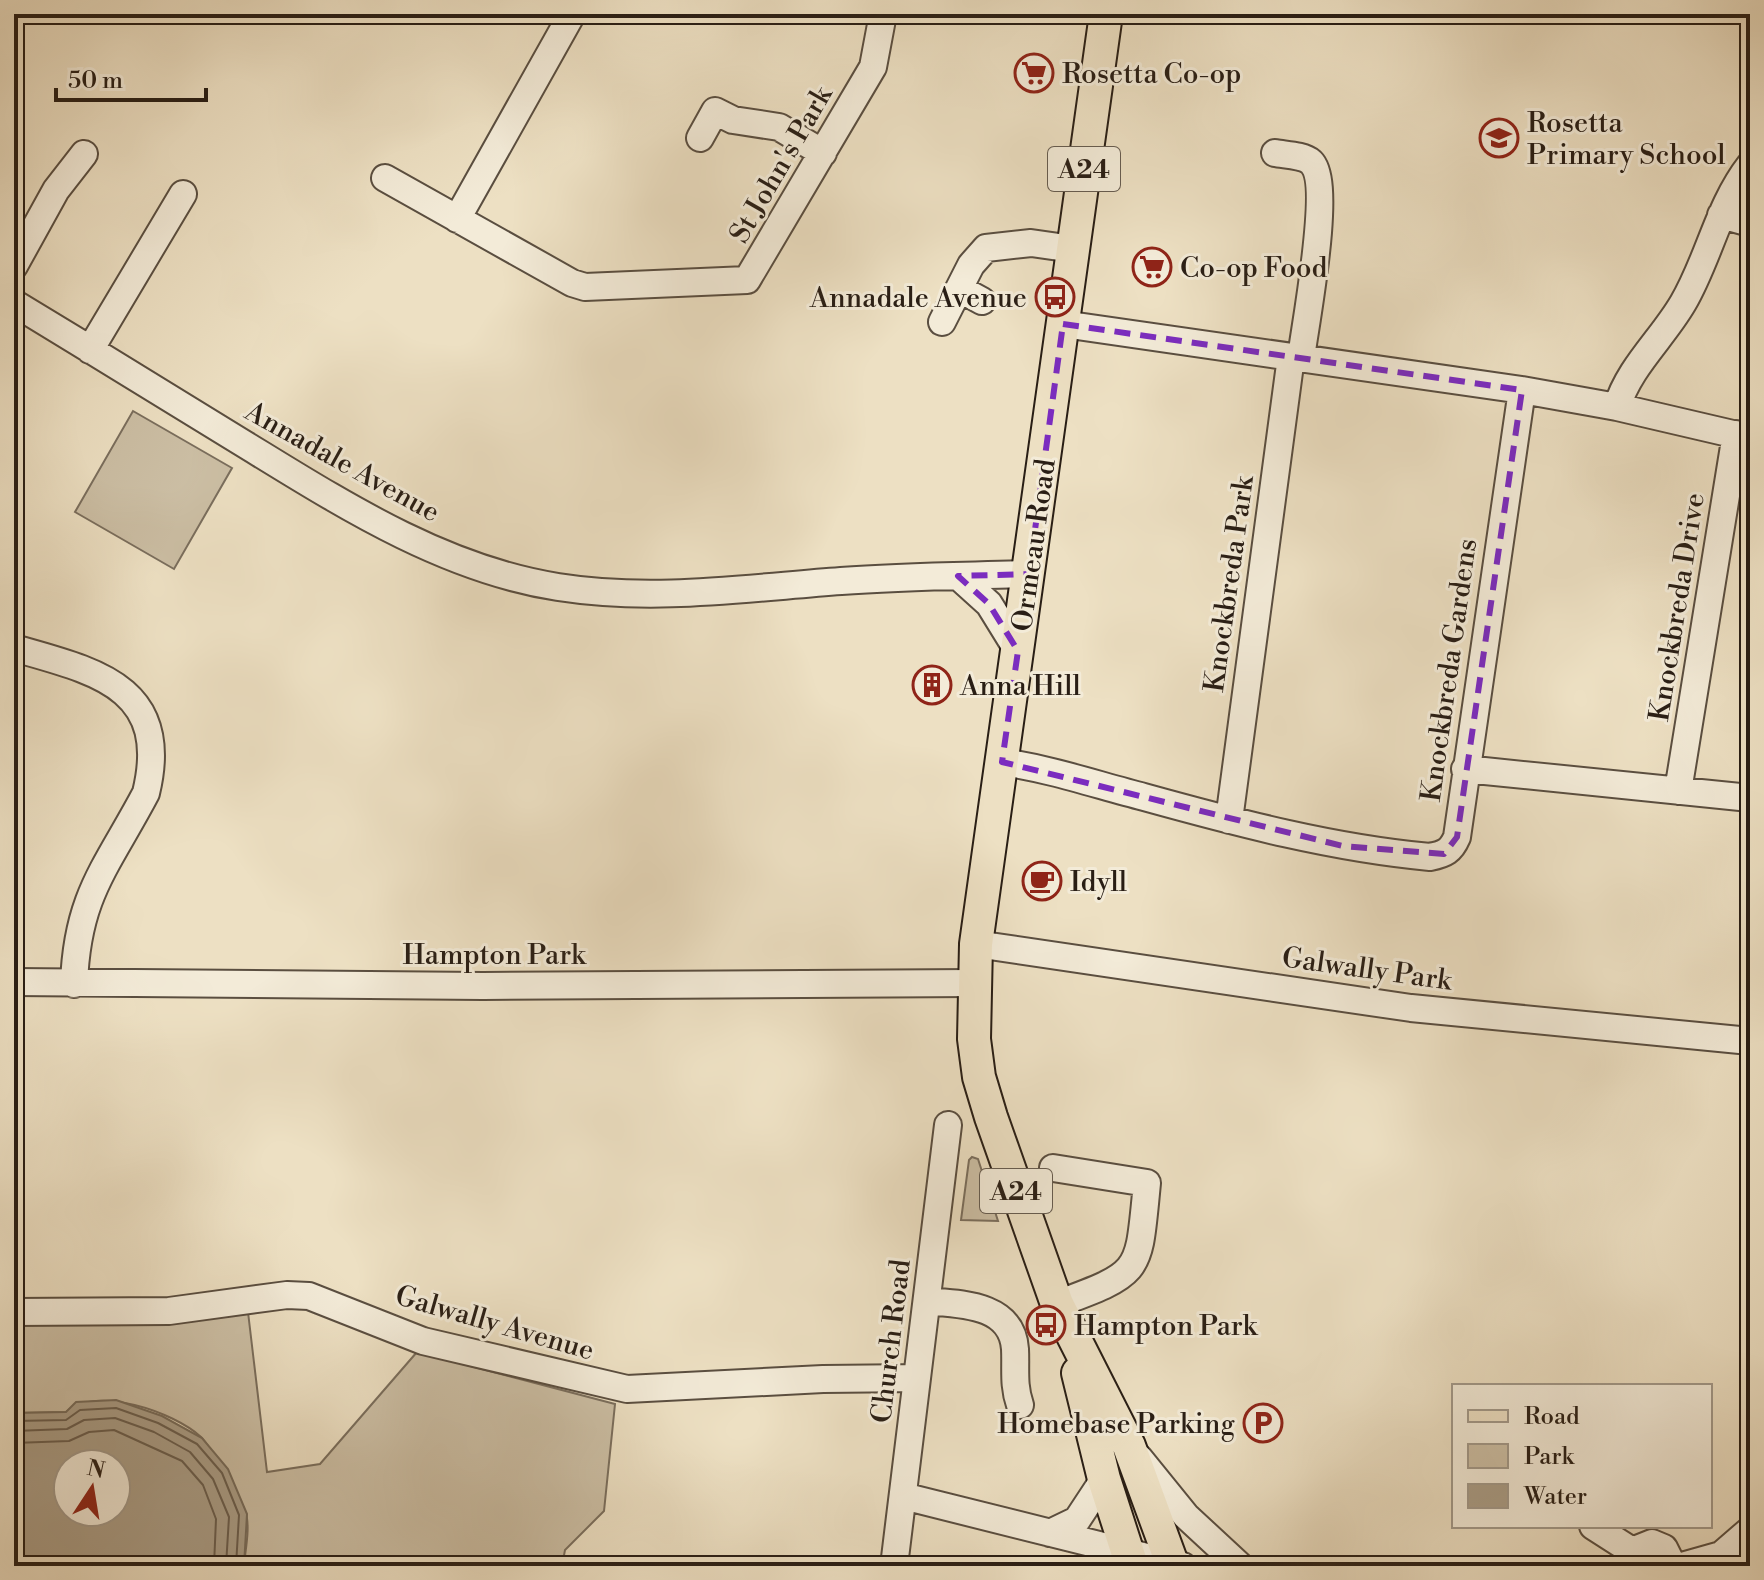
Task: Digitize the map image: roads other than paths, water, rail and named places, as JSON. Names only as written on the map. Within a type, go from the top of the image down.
[{"type":"main road","name":"Ormeau Road","points":[[1061,1312],[979,1077],[974,1039],[974,983],[976,944],[1106,14]]},
{"type":"main road","name":"A24","points":[[1061,1312],[1129,1446],[1175,1565]]},
{"type":"main road","name":"A24","points":[[1061,1312],[1104,1479],[1130,1560]]},
{"type":"main road","points":[[1100,1387],[1135,1516],[1130,1560]]},
{"type":"street","points":[[457,219],[572,14]]},
{"type":"street","name":"St John's Park","points":[[385,178],[585,287],[739,282],[753,273],[873,67],[883,14]]},
{"type":"street","points":[[700,138],[715,111],[733,120],[779,127],[823,153]]},
{"type":"street","name":"Knockbreda Park","points":[[1229,820],[1296,357],[1318,237],[1317,173],[1312,162],[1275,153]]},
{"type":"street","points":[[14,266],[56,190],[84,154]]},
{"type":"street","points":[[1617,407],[1625,384],[1683,303],[1721,215],[1750,165]]},
{"type":"street","points":[[90,350],[183,194]]},
{"type":"street","points":[[1721,215],[1750,223]]},
{"type":"street","points":[[942,322],[971,295],[978,253],[986,248],[1031,243],[1073,249]]},
{"type":"street","name":"Annadale Avenue","points":[[14,303],[343,504],[439,550],[500,573],[553,586],[599,592],[685,595],[843,581],[1029,574]]},
{"type":"street","points":[[1063,324],[1522,390],[1617,407],[1743,436]]},
{"type":"street","name":"Knockbreda Gardens","points":[[1229,820],[1343,846],[1430,857],[1453,848],[1522,390]]},
{"type":"street","name":"Knockbreda Drive","points":[[1678,791],[1743,436]]},
{"type":"street","points":[[958,576],[989,604],[1018,651]]},
{"type":"street","points":[[14,648],[88,669],[112,680],[129,695],[147,734],[150,777],[146,793],[88,895],[77,942],[74,984]]},
{"type":"street","points":[[1002,762],[1068,776],[1229,820]]},
{"type":"street","points":[[1465,769],[1750,798]]},
{"type":"street","name":"Galwally Park","points":[[976,944],[1411,1008],[1750,1041]]},
{"type":"street","name":"Hampton Park","points":[[14,982],[498,986],[974,983]]},
{"type":"street","name":"Church Road","points":[[894,1566],[948,1125]]},
{"type":"street","points":[[1053,1168],[1147,1183],[1141,1240],[1132,1267],[1115,1282],[1061,1312]]},
{"type":"street","name":"Galwally Avenue","points":[[14,1312],[169,1311],[287,1295],[309,1296],[423,1341],[627,1389],[823,1379],[917,1378]]},
{"type":"street","points":[[927,1301],[979,1307],[1003,1321],[1014,1341],[1015,1391],[1020,1405]]},
{"type":"street","points":[[1129,1446],[1186,1516],[1240,1566]]},
{"type":"street","points":[[1050,1533],[1077,1520],[1104,1479]]},
{"type":"street","points":[[903,1496],[1050,1533],[1130,1560],[1175,1565]]},
{"type":"street","points":[[1595,1528],[1629,1558],[1644,1544],[1658,1545],[1669,1554],[1673,1566]]},
{"type":"street","points":[[1682,1566],[1721,1555],[1750,1530]]},
{"type":"water","points":[[116,1400],[162,1416],[202,1438],[228,1469],[247,1514],[244,1566],[14,1566],[14,1413],[66,1412],[76,1402]]},
{"type":"place","name":"Rosetta Co-op","points":[[1034,73]]},
{"type":"place","name":"Rosetta Primary School","points":[[1499,138]]},
{"type":"place","name":"Co-op Food","points":[[1152,267]]},
{"type":"place","name":"Annadale Avenue","points":[[1055,297]]},
{"type":"place","name":"Anna Hill","points":[[932,685]]},
{"type":"place","name":"Idyll","points":[[1042,881]]},
{"type":"place","name":"Hampton Park","points":[[1046,1325]]},
{"type":"place","name":"Homebase Parking","points":[[1263,1423]]}]
